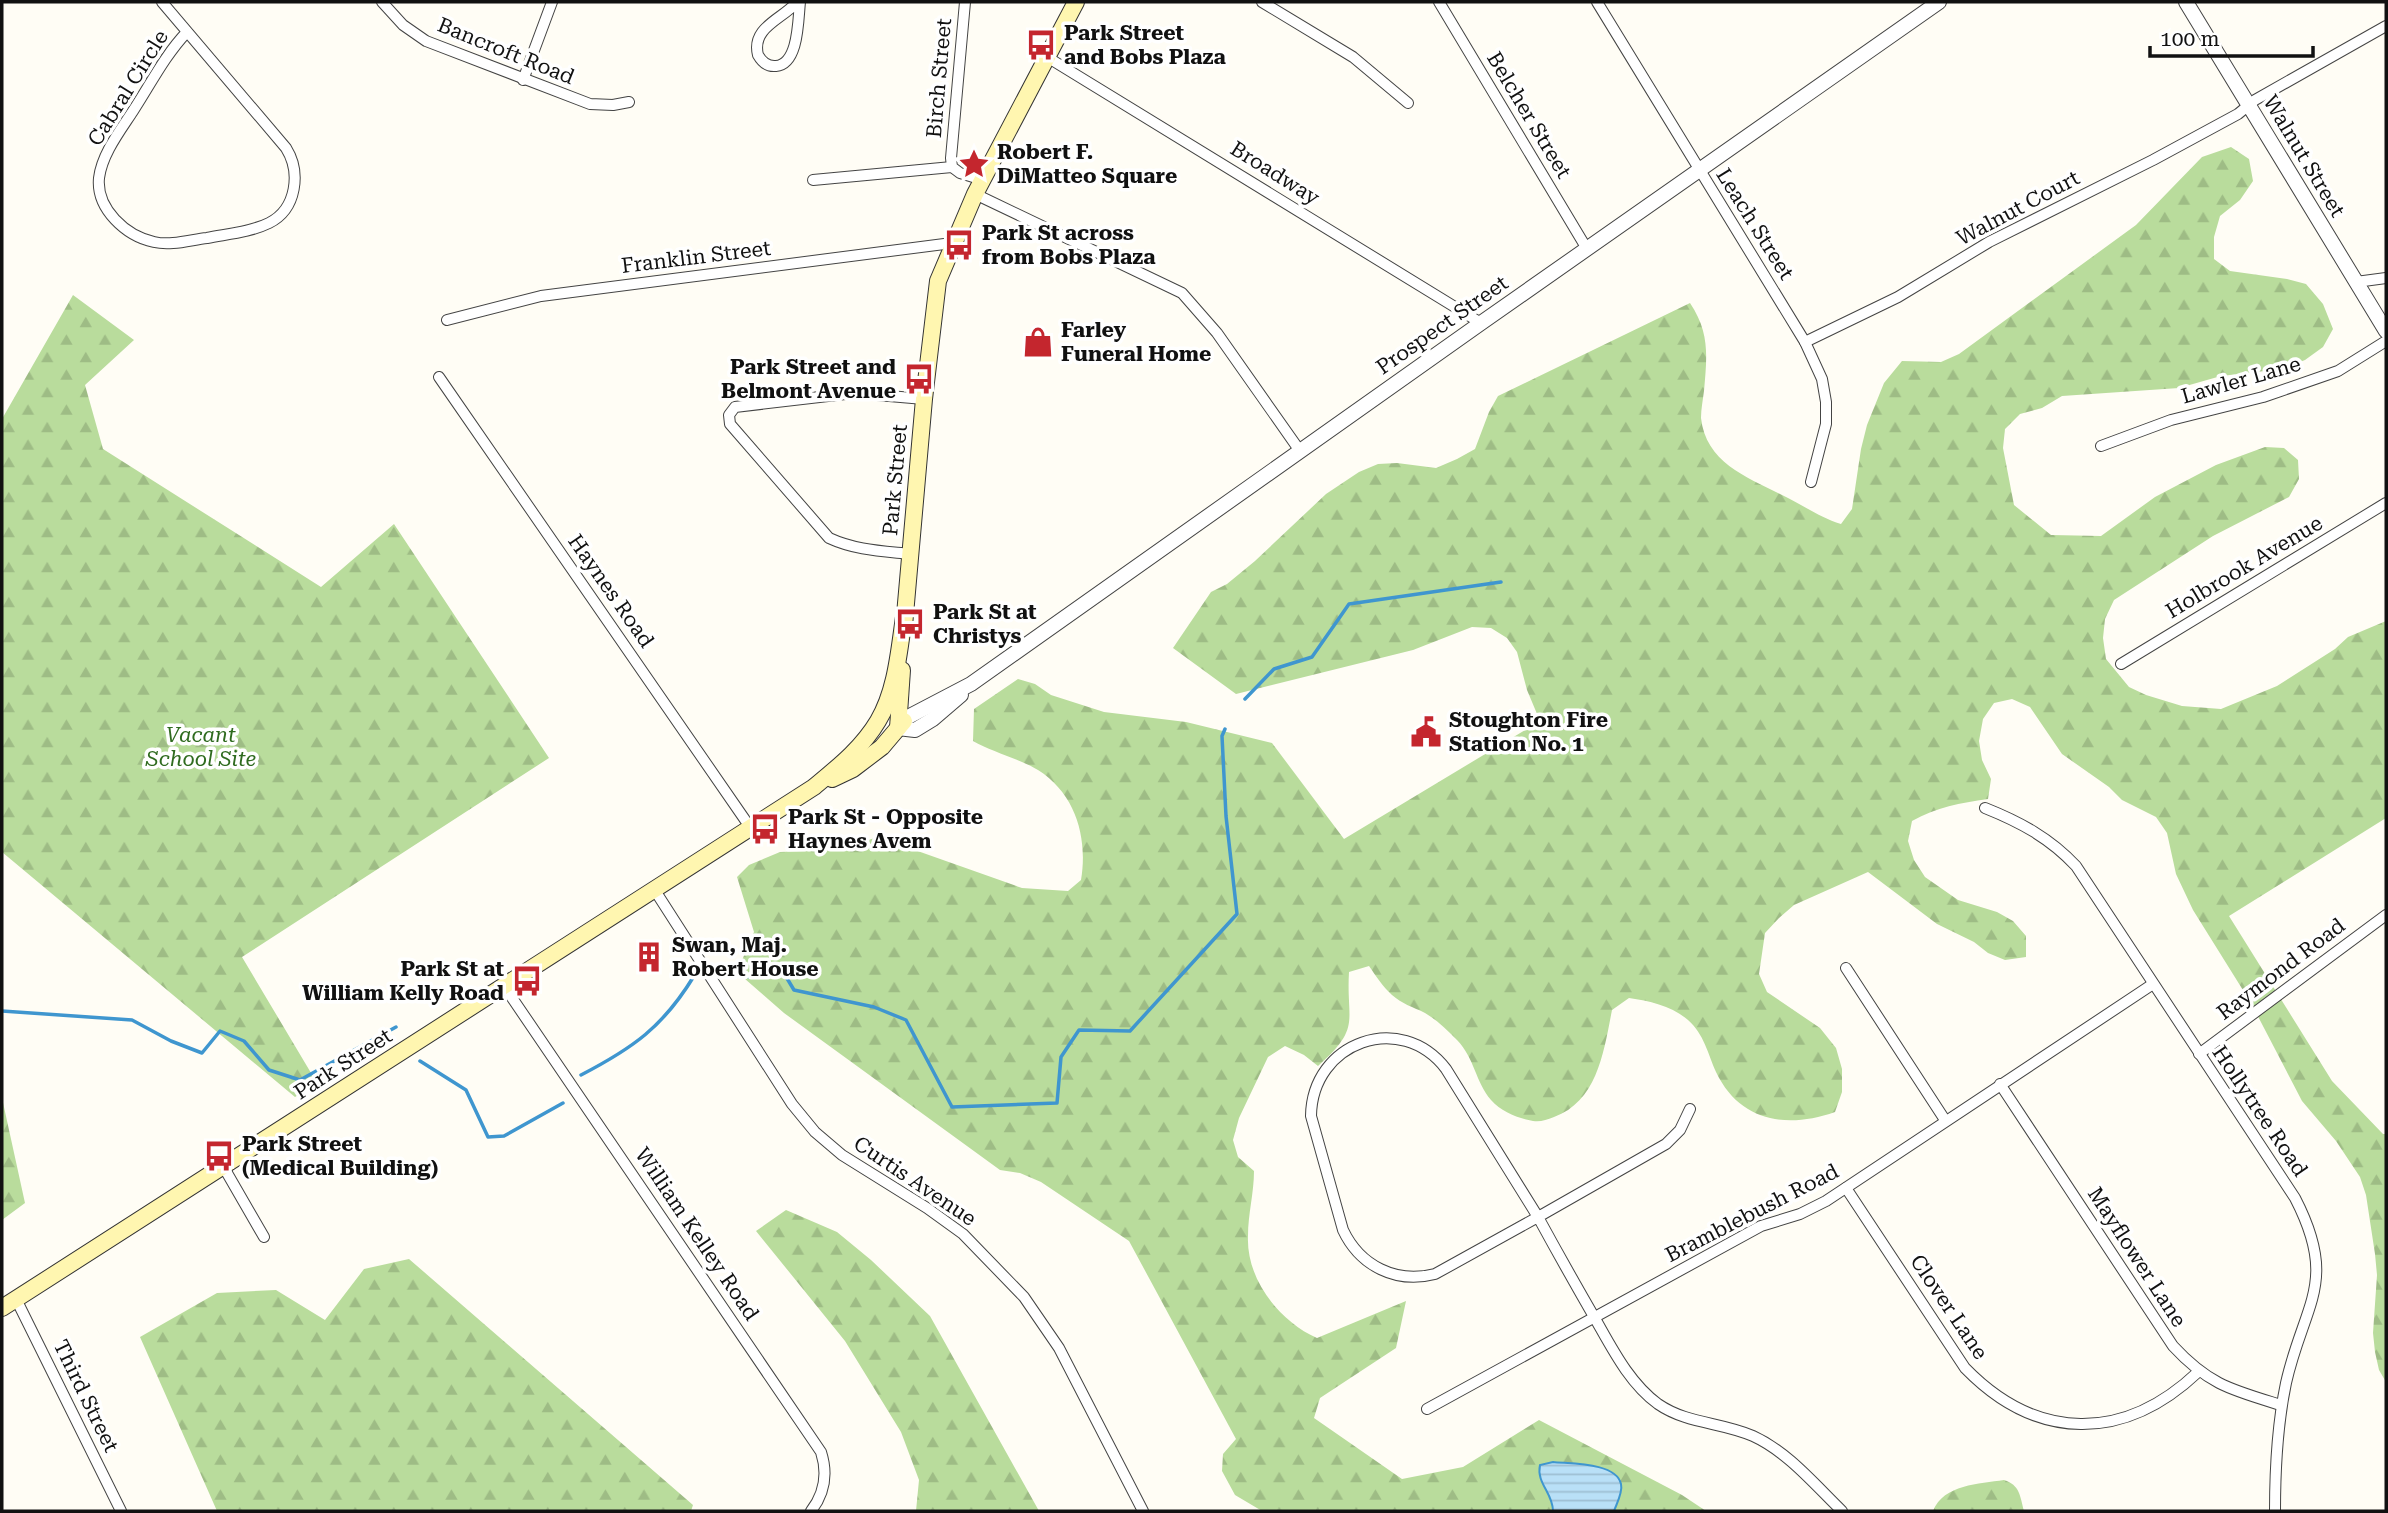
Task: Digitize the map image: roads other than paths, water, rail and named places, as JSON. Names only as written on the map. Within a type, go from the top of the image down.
[{"type":"main road","name":"Park Street","points":[[2,1308],[750,827],[814,787],[853,769],[888,743],[904,716],[904,617],[935,291],[953,243],[979,187],[1076,2]]},
{"type":"main road","name":"Park Street","points":[[814,787],[856,750],[879,720],[897,663],[904,617]]},
{"type":"main road","name":"Park Street","points":[[902,686],[904,716]]},
{"type":"main road","points":[[879,720],[904,716]]},
{"type":"street","name":"Cabral Circle","points":[[162,2],[286,148],[293,164],[295,185],[288,205],[269,223],[220,236],[155,243],[130,232],[110,214],[101,198],[100,174],[116,138],[173,48],[187,32]]},
{"type":"street","name":"Bancroft Road","points":[[382,2],[404,25],[426,41],[523,80],[596,105],[629,102]]},
{"type":"street","points":[[523,80],[552,2]]},
{"type":"street","points":[[799,2],[790,58],[776,66],[765,64],[758,55],[758,37],[768,25],[799,2]]},
{"type":"street","name":"Birch Street","points":[[965,2],[952,167],[979,187],[1182,293],[1217,333],[1300,452]]},
{"type":"street","points":[[1262,2],[1353,57],[1408,103]]},
{"type":"street","name":"Belcher Street","points":[[1439,2],[1587,249]]},
{"type":"street","name":"Leach Street","points":[[1597,2],[1805,342],[1822,379],[1826,424],[1811,482]]},
{"type":"street","name":"Prospect Street","points":[[971,684],[944,710],[915,730],[904,716],[971,684],[1939,2]]},
{"type":"street","name":"Walnut Street","points":[[2186,2],[2386,331]]},
{"type":"street","name":"Walnut Court","points":[[1805,342],[1898,298],[1989,242],[2238,114],[2248,105],[2386,26]]},
{"type":"street","name":"Broadway","points":[[1047,57],[1481,323]]},
{"type":"street","points":[[813,180],[952,167]]},
{"type":"street","name":"Franklin Street","points":[[447,320],[541,296],[953,243]]},
{"type":"street","points":[[2356,282],[2386,278]]},
{"type":"street","name":"Lawler Lane","points":[[2101,446],[2171,420],[2263,397],[2338,371],[2386,341]]},
{"type":"street","name":"Haynes Road","points":[[439,377],[750,827]]},
{"type":"street","points":[[909,554],[864,550],[829,538],[730,424],[729,415],[735,407],[854,393],[924,399]]},
{"type":"street","name":"Holbrook Avenue","points":[[2121,664],[2386,503]]},
{"type":"street","name":"Hollytree Road","points":[[1985,808],[2029,827],[2068,858],[2295,1198],[2313,1243],[2316,1262],[2315,1291],[2281,1405],[2276,1443],[2275,1511]]},
{"type":"street","name":"Curtis Avenue","points":[[654,889],[792,1104],[815,1132],[860,1168],[927,1208],[963,1234],[1024,1297],[1059,1348],[1143,1511]]},
{"type":"street","name":"Raymond Road","points":[[2199,1054],[2386,915]]},
{"type":"street","points":[[1846,968],[1945,1120]]},
{"type":"street","name":"Bramblebush Road","points":[[1427,1409],[1762,1226],[1814,1208],[2153,984]]},
{"type":"street","name":"William Kelley Road","points":[[504,986],[821,1452],[824,1488],[818,1503],[811,1511]]},
{"type":"street","points":[[1690,1109],[1680,1130],[1666,1144],[1538,1217],[1435,1274],[1410,1277],[1398,1276],[1369,1264],[1356,1251],[1343,1230],[1311,1116],[1313,1097],[1323,1073],[1345,1051],[1368,1040],[1399,1039],[1429,1051],[1452,1077],[1538,1217],[1630,1376],[1651,1399],[1686,1419],[1734,1429],[1763,1441],[1789,1460],[1842,1511]]},
{"type":"street","name":"Mayflower Lane","points":[[2000,1084],[2173,1346],[2198,1372],[2230,1388],[2281,1405]]},
{"type":"street","points":[[223,1166],[264,1237]]},
{"type":"street","name":"Clover Lane","points":[[1846,1188],[1965,1368],[1979,1382],[2017,1408],[2064,1422],[2089,1424],[2114,1421],[2160,1403],[2198,1372]]},
{"type":"street","name":"Third Street","points":[[16,1299],[121,1511]]},
{"type":"water","points":[[1553,1462],[1591,1466],[1611,1472],[1621,1484],[1614,1511],[1553,1511],[1539,1471],[1540,1465]]},
{"type":"waterway","points":[[1245,699],[1274,669],[1312,657],[1349,604],[1501,582]]},
{"type":"waterway","points":[[713,966],[750,977],[770,973],[785,975],[794,990],[874,1007],[906,1020],[952,1107],[1057,1103],[1061,1057],[1079,1030],[1130,1031],[1237,914],[1226,816],[1222,736],[1225,729]]},
{"type":"waterway","points":[[581,1075],[631,1045],[658,1023],[694,976]]},
{"type":"waterway","points":[[2,1011],[132,1020],[171,1041],[202,1053],[220,1031],[244,1041],[269,1070],[300,1080],[396,1027]]},
{"type":"waterway","points":[[420,1061],[466,1090],[488,1137],[504,1136],[563,1103]]},
{"type":"place","name":"Park Street and Bobs Plaza","points":[[1041,45]]},
{"type":"place","name":"Robert F. DiMatteo Square","points":[[974,164]]},
{"type":"place","name":"Park St across from Bobs Plaza","points":[[959,245]]},
{"type":"place","name":"Farley Funeral Home","points":[[1038,342]]},
{"type":"place","name":"Park Street and Belmont Avenue","points":[[919,379]]},
{"type":"place","name":"Park St at Christys","points":[[910,624]]},
{"type":"place","name":"Stoughton Fire Station No. 1","points":[[1426,732]]},
{"type":"place","name":"Park St - Opposite Haynes Avem","points":[[765,829]]},
{"type":"place","name":"Swan, Maj. Robert House","points":[[649,957]]},
{"type":"place","name":"Park St at William Kelly Road","points":[[527,981]]},
{"type":"place","name":"Park Street (Medical Building)","points":[[219,1156]]},
{"type":"park label","name":"Vacant School Site","points":[[201,747]]}]
